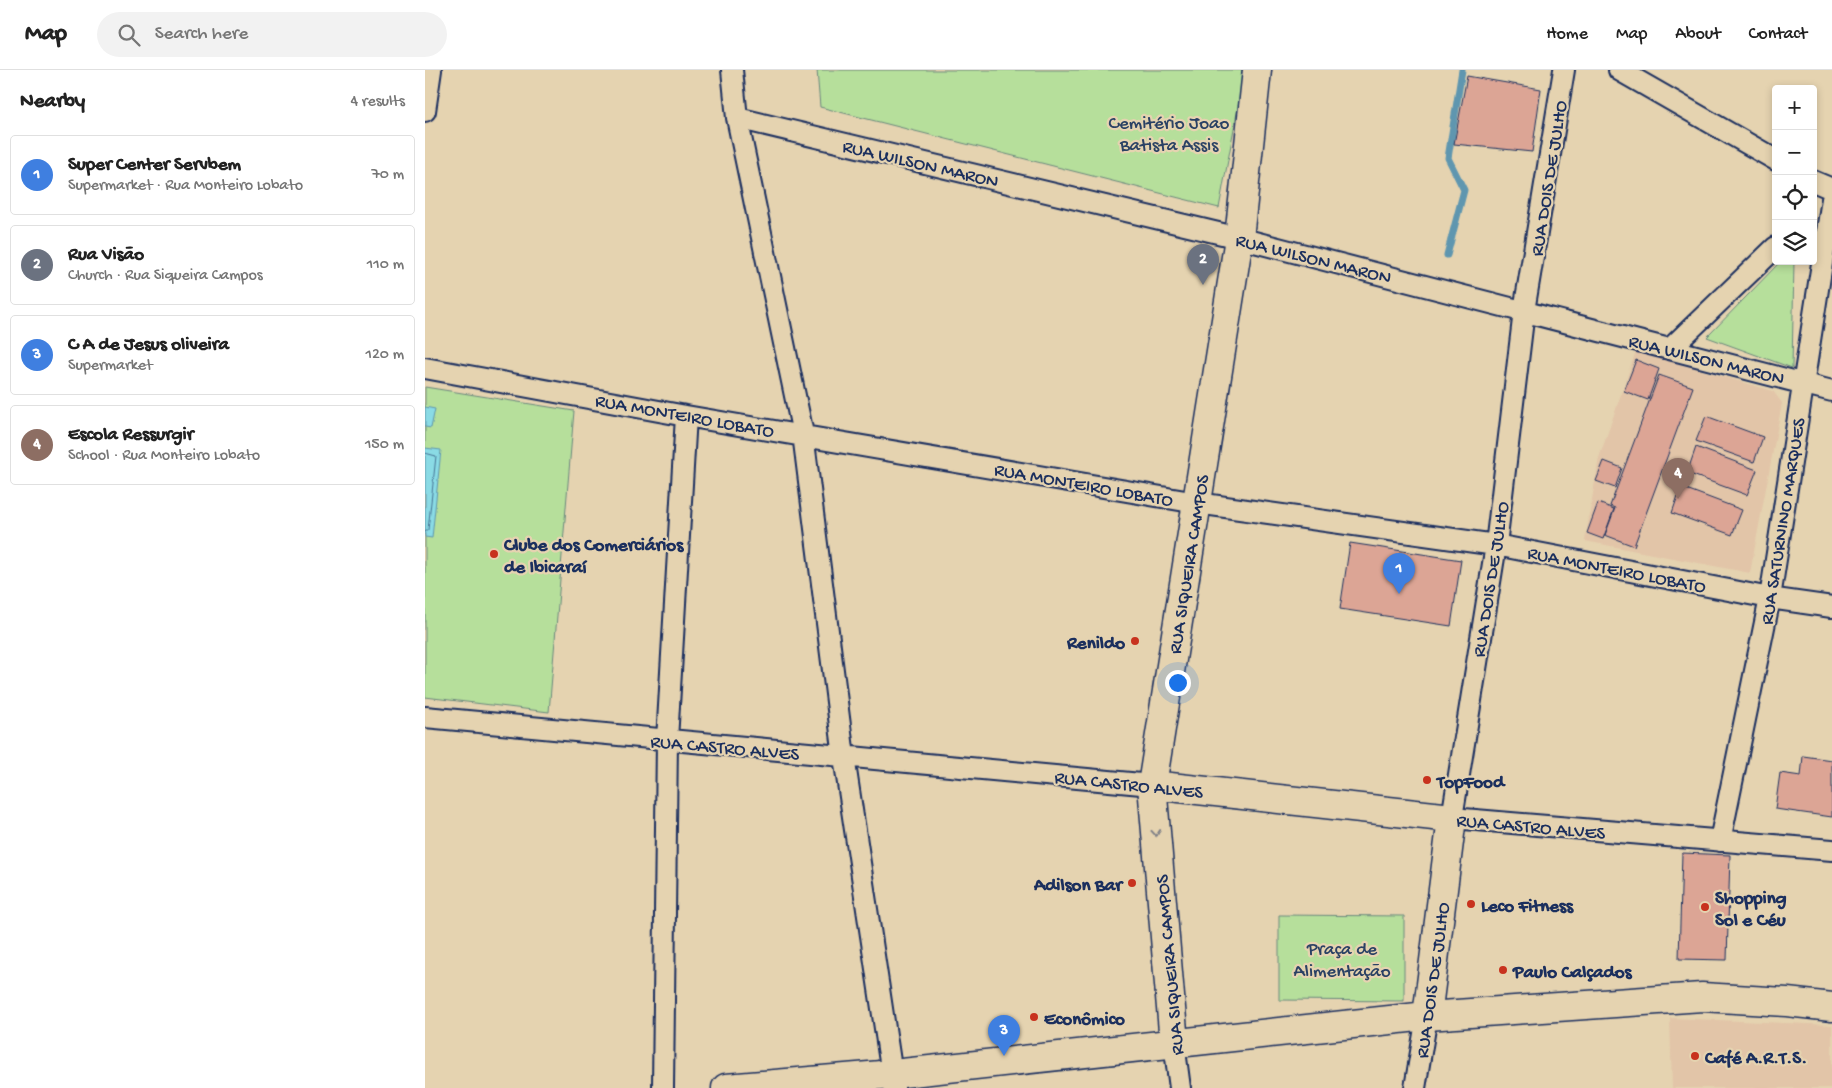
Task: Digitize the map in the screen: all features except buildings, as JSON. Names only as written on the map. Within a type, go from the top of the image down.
[{"type":"main road","name":"RUA SIQUEIRA CAMPOS","points":[[1174,1043],[1152,785],[1239,238],[1257,70]]},
{"type":"main road","name":"RUA CASTRO ALVES","points":[[1152,785],[1452,818]]},
{"type":"main road","name":"RUA DOIS DE JULHO","points":[[1427,1016],[1452,818]]},
{"type":"main road","points":[[726,1088],[893,1081],[1174,1043],[1427,1016],[1702,997],[1787,1002],[1832,1008]]},
{"type":"street","points":[[425,106],[431,70]]},
{"type":"street","points":[[732,70],[737,118],[803,434],[845,757],[893,1081]]},
{"type":"street","name":"RUA DOIS DE JULHO","points":[[1452,818],[1496,545],[1524,311],[1565,70]]},
{"type":"street","points":[[1619,70],[1772,158]]},
{"type":"street","name":"RUA WILSON MARON","points":[[737,118],[1239,238],[1832,391]]},
{"type":"street","points":[[1817,183],[1832,189]]},
{"type":"street","name":"RUA SATURNINO MARQUES","points":[[1721,841],[1770,598],[1803,383],[1819,239],[1832,199]]},
{"type":"street","points":[[1671,348],[1772,251]]},
{"type":"street","name":"RUA MONTEIRO LOBATO","points":[[425,368],[686,416],[803,434],[1197,503],[1496,545],[1770,598],[1832,607]]},
{"type":"street","points":[[663,1088],[667,740],[686,416]]},
{"type":"street","name":"RUA CASTRO ALVES","points":[[425,717],[1152,785]]},
{"type":"street","name":"RUA CASTRO ALVES","points":[[1452,818],[1832,850]]},
{"type":"street","name":"RUA DOIS DE JULHO","points":[[1415,1088],[1427,1016]]},
{"type":"street","name":"RUA SIQUEIRA CAMPOS","points":[[1174,1043],[1180,1088]]},
{"type":"shaded area","points":[[1636,351],[1773,391],[1782,403],[1750,573],[1585,541],[1599,458]]},
{"type":"shaded area","points":[[1670,1018],[1832,1025],[1832,1088],[1672,1088]]},
{"type":"green space","name":"Cemitério Joao Batista Assis","points":[[817,70],[1245,70],[1219,208],[820,107]]},
{"type":"green space","points":[[1777,265],[1794,265],[1792,368],[1707,337]]},
{"type":"green space","name":"Clube dos Comerciários de Ibicaraí","points":[[425,387],[574,411],[549,712],[425,697]]},
{"type":"green space","name":"Praça de Alimentação","points":[[1279,915],[1404,916],[1404,1001],[1279,1000]]},
{"type":"water","points":[[425,407],[435,409],[431,428],[425,427]]},
{"type":"water","points":[[425,448],[441,450],[432,538],[425,537]]},
{"type":"waterway","points":[[1447,255],[1464,190],[1448,158],[1462,70]]},
{"type":"place","name":"Rua Visão","points":[[1203,285]]},
{"type":"place","name":"Escola Ressurgir","points":[[1678,499]]},
{"type":"place","name":"Clube dos Comerciários de Ibicaraí","points":[[494,554]]},
{"type":"place","name":"Super Center Servbem","points":[[1399,594]]},
{"type":"place","name":"Renildo","points":[[1135,641]]},
{"type":"place","name":"TopFood","points":[[1427,780]]},
{"type":"place","name":"Adilson Bar","points":[[1132,883]]},
{"type":"place","name":"Leco Fitness","points":[[1471,904]]},
{"type":"place","name":"Shopping Sol e Céu","points":[[1705,907]]},
{"type":"place","name":"Paulo Calçados","points":[[1503,970]]},
{"type":"place","name":"Econômico","points":[[1034,1017]]},
{"type":"place","name":"C A de Jesus oliveira","points":[[1004,1056]]},
{"type":"place","name":"Café A.R.T.S.","points":[[1695,1056]]}]
